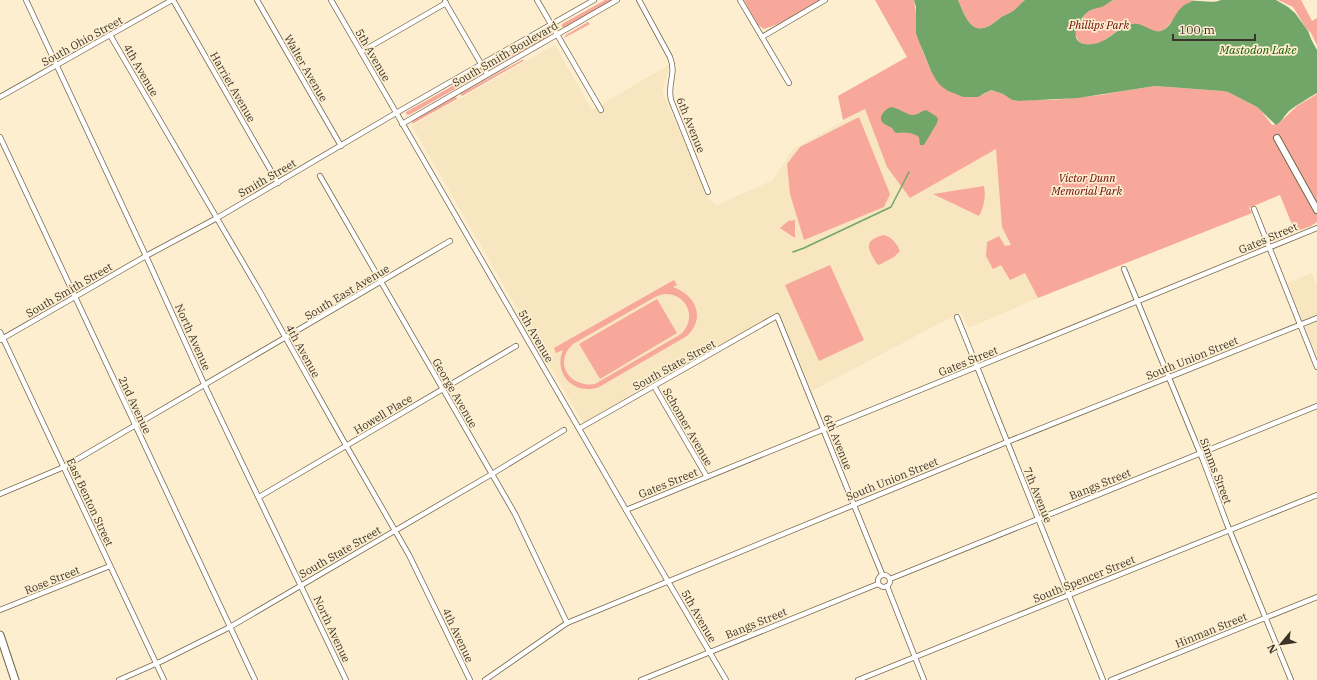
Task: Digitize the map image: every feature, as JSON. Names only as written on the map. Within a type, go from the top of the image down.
[{"type":"main road","points":[[0,635],[15,680]]},
{"type":"street","name":"North Avenue","points":[[26,0],[205,386],[346,680]]},
{"type":"street","name":"South Ohio Street","points":[[0,97],[173,0]]},
{"type":"street","name":"Harriet Avenue","points":[[173,0],[278,183]]},
{"type":"street","name":"Walter Avenue","points":[[257,0],[341,146]]},
{"type":"street","name":"5th Avenue","points":[[331,0],[726,680]]},
{"type":"street","points":[[537,0],[601,110]]},
{"type":"street","name":"South Smith Boulevard","points":[[396,113],[594,0]]},
{"type":"street","name":"South Smith Boulevard","points":[[402,124],[617,0]]},
{"type":"street","name":"6th Avenue","points":[[639,0],[673,66],[670,86],[671,100],[708,192]]},
{"type":"street","points":[[740,0],[788,83]]},
{"type":"street","points":[[762,37],[825,0]]},
{"type":"street","points":[[361,52],[445,1],[487,74]]},
{"type":"street","name":"4th Avenue","points":[[110,35],[260,292],[285,339],[416,567],[470,680]]},
{"type":"street","name":"Smith Street","points":[[146,256],[217,218],[396,113]]},
{"type":"street","name":"2nd Avenue","points":[[0,137],[255,680]]},
{"type":"street","points":[[1277,138],[1317,210]]},
{"type":"street","name":"George Avenue","points":[[320,176],[515,514],[567,623]]},
{"type":"street","points":[[1254,210],[1317,367]]},
{"type":"street","name":"Gates Street","points":[[626,510],[1317,228]]},
{"type":"street","name":"South East Avenue","points":[[0,494],[64,467],[205,386],[450,241]]},
{"type":"street","name":"South Smith Street","points":[[2,339],[146,256]]},
{"type":"street","name":"Simms Street","points":[[1124,269],[1291,680]]},
{"type":"street","name":"6th Avenue","points":[[777,316],[882,574]]},
{"type":"street","name":"South State Street","points":[[580,428],[777,316]]},
{"type":"street","name":"7th Avenue","points":[[957,317],[1103,680]]},
{"type":"street","name":"South Union Street","points":[[485,680],[567,623],[854,504],[1317,318]]},
{"type":"street","name":"East Benton Street","points":[[0,332],[164,680]]},
{"type":"street","name":"Howell Place","points":[[259,497],[516,346]]},
{"type":"street","name":"Schomer Avenue","points":[[654,386],[707,477]]},
{"type":"street","name":"Bangs Street","points":[[890,579],[1317,406]]},
{"type":"street","name":"South State Street","points":[[119,680],[156,664],[230,627],[492,474],[564,430]]},
{"type":"street","name":"South Spencer Street","points":[[858,680],[1317,495]]},
{"type":"street","name":"Rose Street","points":[[0,610],[110,566]]},
{"type":"street","points":[[887,586],[883,587],[878,584],[878,578],[882,574],[887,575],[890,579],[887,586],[924,680]]},
{"type":"street","name":"Bangs Street","points":[[641,680],[878,584]]},
{"type":"street","name":"Hinman Street","points":[[1111,680],[1317,597]]},
{"type":"shaded area","points":[[555,45],[592,110],[670,64],[662,91],[709,199],[717,205],[773,180],[793,149],[865,109],[887,167],[996,149],[1002,227],[1038,298],[969,328],[961,312],[812,391],[779,313],[703,354],[583,423],[412,126]]},
{"type":"shaded area","points":[[1312,273],[1317,286],[1317,356],[1287,283]]},
{"type":"green space","points":[[605,0],[614,0],[565,27],[562,27],[562,24]]},
{"type":"green space","points":[[744,0],[822,0],[778,24],[764,29],[758,25]]},
{"type":"green space","name":"Victor Dunn Memorial Park","points":[[875,0],[914,0],[922,50],[931,71],[948,91],[963,97],[983,95],[991,90],[1003,94],[1012,100],[1053,100],[1101,95],[1155,86],[1222,91],[1228,92],[1257,107],[1272,125],[1278,124],[1297,106],[1317,94],[1317,222],[1295,232],[1280,195],[1249,208],[1252,213],[1038,298],[1025,273],[1010,280],[1001,265],[993,269],[986,256],[987,242],[999,236],[1005,246],[1011,245],[1002,227],[996,149],[910,198],[887,167],[865,109],[843,120],[838,96],[907,57]]},
{"type":"green space","points":[[958,0],[1025,0],[1013,11],[1002,16],[990,25],[977,28],[972,26],[965,17]]},
{"type":"green space","name":"Phillips Park","points":[[1114,0],[1195,0],[1189,2],[1164,30],[1154,31],[1132,24],[1120,29],[1099,43],[1093,45],[1079,42],[1075,34],[1079,23],[1086,13]]},
{"type":"green space","points":[[1278,0],[1301,0],[1312,21],[1317,18],[1317,45],[1311,33],[1306,28],[1293,7]]},
{"type":"green space","points":[[588,22],[590,24],[564,38],[566,35]]},
{"type":"green space","points":[[547,33],[549,36],[494,67],[492,66],[492,63]]},
{"type":"green space","points":[[522,60],[525,60],[462,96],[460,94]]},
{"type":"green space","points":[[474,74],[477,74],[476,77],[409,115],[406,114],[406,112]]},
{"type":"green space","points":[[456,96],[457,99],[412,124],[413,120]]},
{"type":"green space","points":[[859,117],[890,194],[884,207],[804,240],[790,194],[787,164],[800,147]]},
{"type":"green space","points":[[984,186],[984,201],[979,216],[933,194]]},
{"type":"green space","points":[[795,220],[795,238],[780,228],[788,221]]},
{"type":"green space","points":[[884,235],[894,241],[900,251],[894,257],[879,265],[871,254],[869,246],[872,240]]},
{"type":"green space","points":[[830,265],[864,340],[819,361],[785,285]]},
{"type":"green space","points":[[674,280],[677,285],[673,287],[688,296],[693,301],[696,308],[696,322],[693,329],[687,336],[599,387],[590,389],[581,388],[574,386],[568,381],[563,375],[561,367],[563,350],[556,353],[554,348]],"holes":[[[664,294],[672,295],[684,302],[688,308],[689,321],[681,334],[595,384],[586,384],[571,378],[564,366],[564,358],[567,351],[573,344],[657,296]]]},
{"type":"green space","points":[[657,299],[677,333],[600,379],[579,344]]},
{"type":"water","name":"Mastodon Lake","points":[[914,0],[958,0],[965,17],[972,26],[982,28],[990,25],[1002,16],[1013,11],[1025,0],[1114,0],[1104,6],[1089,11],[1084,15],[1077,27],[1076,38],[1079,42],[1093,44],[1099,43],[1128,25],[1133,24],[1142,25],[1153,30],[1161,31],[1169,26],[1182,7],[1192,1],[1210,2],[1221,0],[1276,0],[1295,13],[1308,31],[1317,50],[1317,93],[1289,111],[1276,125],[1257,107],[1228,92],[1222,91],[1155,86],[1078,98],[1019,101],[1012,100],[1003,94],[991,90],[978,97],[963,97],[948,91],[941,86],[931,71],[916,33],[916,7]]},
{"type":"water","points":[[891,107],[913,115],[926,110],[936,116],[938,119],[937,123],[924,145],[920,145],[919,137],[916,135],[902,132],[896,133],[892,128],[883,123],[881,120],[882,115]]},
{"type":"waterway","points":[[793,252],[891,207],[909,172]]}]
